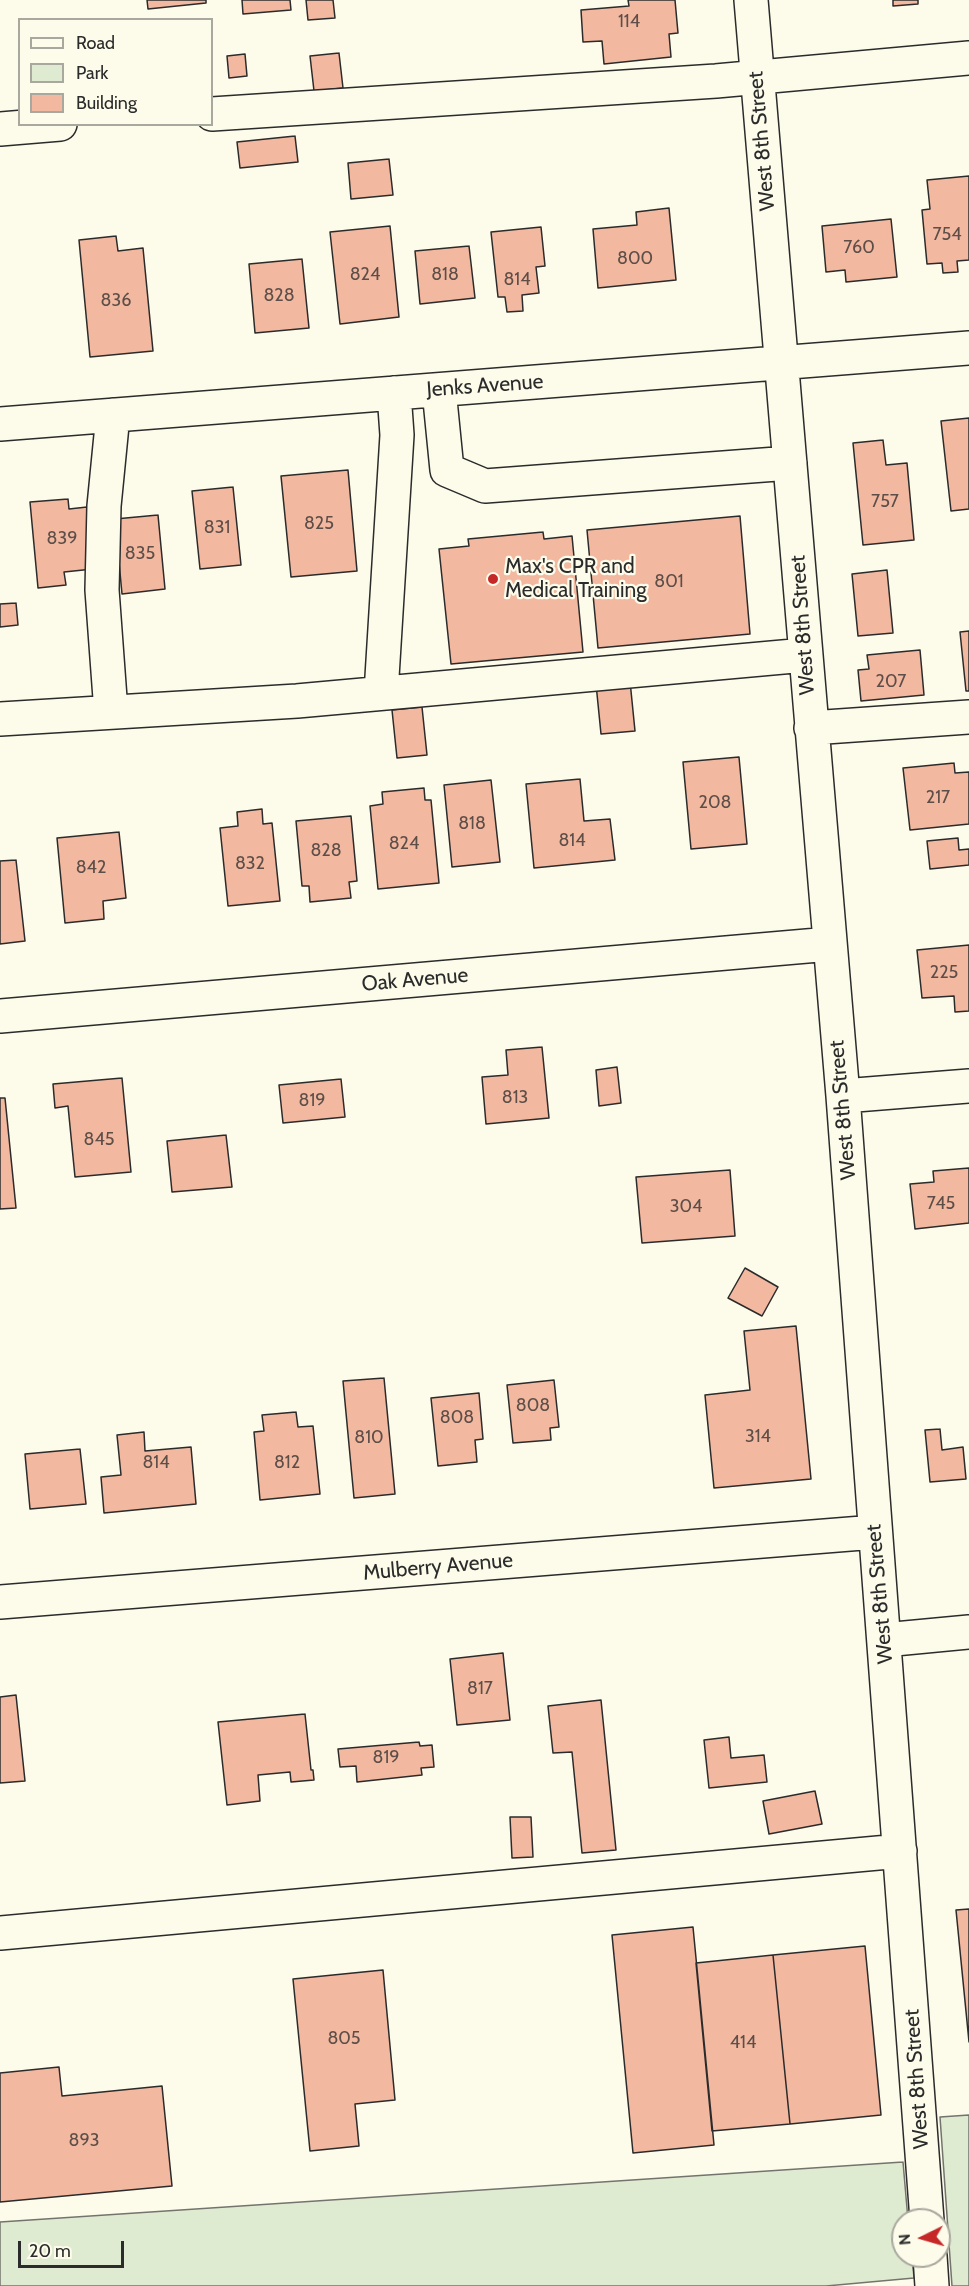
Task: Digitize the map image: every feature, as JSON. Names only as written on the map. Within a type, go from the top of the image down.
[{"type":"street","name":"West 8th Street","points":[[750,0],[843,1096],[926,2208]]},
{"type":"street","points":[[213,114],[756,78],[969,58]]},
{"type":"street","points":[[0,129],[36,126]]},
{"type":"street","name":"Jenks Avenue","points":[[0,424],[969,348]]},
{"type":"street","points":[[439,390],[447,470],[485,486],[790,463]]},
{"type":"street","points":[[381,693],[398,435],[394,393]]},
{"type":"street","points":[[111,712],[102,590],[104,506],[113,415]]},
{"type":"street","points":[[0,719],[297,700],[805,655]]},
{"type":"street","points":[[811,728],[969,717]]},
{"type":"street","name":"Oak Avenue","points":[[0,1016],[830,944]]},
{"type":"street","points":[[843,1096],[969,1086]]},
{"type":"street","name":"Mulberry Avenue","points":[[0,1602],[875,1532]]},
{"type":"street","points":[[884,1640],[969,1632]]},
{"type":"street","points":[[0,1933],[900,1851]]},
{"type":"street","points":[[931,2268],[932,2286]]},
{"type":"green space","points":[[969,2115],[969,2286],[952,2286],[951,2208],[946,2208],[940,2117]]},
{"type":"green space","points":[[903,2162],[907,2208],[891,2208],[891,2268],[913,2268],[914,2278],[826,2286],[0,2286],[0,2222]]},
{"type":"building","points":[[147,0],[206,0],[206,3],[148,9]]},
{"type":"building","points":[[242,0],[290,0],[291,10],[243,14]]},
{"type":"building","points":[[306,0],[333,0],[335,18],[308,20]]},
{"type":"building","points":[[628,0],[675,0],[678,33],[669,34],[671,57],[604,64],[602,41],[583,42],[581,10],[629,6]]},
{"type":"building","points":[[893,0],[918,0],[918,4],[893,6]]},
{"type":"building","points":[[339,53],[343,88],[314,91],[310,56]]},
{"type":"building","points":[[245,54],[247,76],[229,78],[227,56]]},
{"type":"building","points":[[295,136],[298,162],[240,168],[237,142]]},
{"type":"building","points":[[389,159],[393,195],[351,199],[348,163]]},
{"type":"building","points":[[969,176],[969,260],[957,261],[958,272],[943,273],[942,263],[927,264],[922,210],[930,209],[927,180]]},
{"type":"building","points":[[669,208],[676,280],[598,288],[593,229],[637,225],[636,212]]},
{"type":"building","points":[[891,219],[897,277],[846,282],[845,270],[826,272],[822,226]]},
{"type":"building","points":[[390,226],[399,317],[340,324],[330,232]]},
{"type":"building","points":[[541,227],[545,266],[536,267],[539,293],[522,295],[523,311],[507,312],[505,297],[498,297],[491,232]]},
{"type":"building","points":[[116,236],[118,251],[143,248],[153,351],[90,357],[79,240]]},
{"type":"building","points":[[469,246],[475,298],[420,304],[415,251]]},
{"type":"building","points":[[302,259],[309,328],[255,333],[249,264]]},
{"type":"building","points":[[969,418],[969,509],[951,511],[941,421]]},
{"type":"building","points":[[883,440],[886,465],[907,463],[914,540],[863,545],[853,443]]},
{"type":"building","points":[[348,470],[357,571],[291,577],[281,476]]},
{"type":"building","points":[[233,487],[241,565],[200,569],[192,491]]},
{"type":"building","points":[[68,499],[69,509],[87,507],[93,569],[64,572],[66,585],[38,588],[30,502]]},
{"type":"building","points":[[158,515],[165,589],[122,594],[115,519]]},
{"type":"building","points":[[740,516],[750,634],[598,648],[587,530]]},
{"type":"building","points":[[543,532],[544,539],[572,536],[583,652],[451,664],[439,549],[469,546],[468,539]]},
{"type":"building","points":[[887,570],[893,633],[858,636],[852,574]]},
{"type":"building","points":[[16,603],[18,625],[0,627],[0,604]]},
{"type":"building","points":[[969,631],[969,691],[966,691],[960,632]]},
{"type":"building","points":[[920,650],[924,695],[861,701],[858,670],[869,669],[867,655]]},
{"type":"building","points":[[630,681],[635,731],[601,734],[596,684]]},
{"type":"building","points":[[422,707],[427,755],[397,758],[392,710]]},
{"type":"building","points":[[739,757],[747,844],[691,849],[683,762]]},
{"type":"building","points":[[954,763],[955,773],[969,772],[969,824],[910,830],[903,768]]},
{"type":"building","points":[[580,779],[584,821],[610,819],[615,860],[534,868],[526,784]]},
{"type":"building","points":[[491,780],[500,862],[452,867],[444,785]]},
{"type":"building","points":[[424,788],[425,800],[431,800],[439,883],[378,889],[370,806],[383,804],[382,792]]},
{"type":"building","points":[[262,809],[263,824],[272,823],[280,901],[228,906],[220,828],[238,826],[237,812]]},
{"type":"building","points":[[351,816],[357,881],[349,882],[351,898],[310,902],[309,886],[302,886],[296,821]]},
{"type":"building","points":[[119,832],[126,898],[103,901],[104,919],[65,923],[57,838]]},
{"type":"building","points":[[958,838],[959,850],[969,849],[969,865],[930,869],[927,841]]},
{"type":"building","points":[[16,860],[25,941],[0,944],[0,861]]},
{"type":"building","points":[[969,945],[969,1011],[955,1012],[954,996],[922,998],[917,950]]},
{"type":"building","points":[[542,1047],[549,1118],[486,1124],[482,1077],[508,1075],[506,1050]]},
{"type":"building","points":[[617,1067],[621,1103],[599,1106],[596,1070]]},
{"type":"building","points":[[122,1078],[131,1172],[75,1177],[68,1106],[55,1108],[53,1084]]},
{"type":"building","points":[[341,1079],[345,1117],[283,1123],[279,1085]]},
{"type":"building","points":[[0,1098],[5,1098],[16,1208],[0,1209]]},
{"type":"building","points":[[226,1135],[232,1187],[172,1192],[167,1141]]},
{"type":"building","points":[[969,1168],[969,1223],[915,1229],[910,1184],[934,1182],[933,1171]]},
{"type":"building","points":[[730,1170],[735,1236],[642,1243],[636,1177]]},
{"type":"building","points":[[745,1268],[778,1287],[762,1316],[728,1298]]},
{"type":"building","points":[[796,1326],[811,1479],[714,1488],[705,1395],[750,1390],[744,1331]]},
{"type":"building","points":[[384,1378],[395,1494],[354,1498],[343,1381]]},
{"type":"building","points":[[554,1380],[559,1427],[550,1428],[551,1440],[513,1443],[507,1385]]},
{"type":"building","points":[[479,1393],[483,1439],[475,1440],[477,1462],[438,1466],[431,1398]]},
{"type":"building","points":[[296,1412],[298,1427],[313,1426],[320,1494],[260,1500],[254,1432],[264,1431],[262,1415]]},
{"type":"building","points":[[940,1429],[942,1450],[963,1447],[966,1479],[930,1482],[925,1430]]},
{"type":"building","points":[[144,1432],[145,1451],[191,1447],[196,1504],[104,1513],[101,1477],[121,1475],[117,1435]]},
{"type":"building","points":[[80,1449],[86,1504],[30,1509],[25,1454]]},
{"type":"building","points":[[503,1653],[510,1720],[457,1725],[450,1659]]},
{"type":"building","points":[[16,1695],[25,1781],[0,1783],[0,1697]]},
{"type":"building","points":[[601,1700],[616,1850],[582,1853],[572,1752],[553,1753],[548,1706]]},
{"type":"building","points":[[305,1714],[314,1780],[291,1782],[290,1772],[258,1775],[260,1801],[227,1805],[218,1722]]},
{"type":"building","points":[[729,1737],[731,1758],[764,1755],[767,1782],[709,1788],[704,1740]]},
{"type":"building","points":[[419,1742],[420,1746],[432,1745],[434,1767],[421,1768],[422,1775],[357,1782],[356,1766],[340,1767],[338,1749]]},
{"type":"building","points":[[815,1791],[822,1824],[769,1834],[763,1801]]},
{"type":"building","points":[[510,1817],[531,1817],[533,1857],[512,1858]]},
{"type":"building","points":[[969,1909],[969,2042],[956,1910]]},
{"type":"building","points":[[693,1927],[714,2145],[633,2153],[612,1935]]},
{"type":"building","points":[[865,1946],[881,2115],[790,2124],[773,1955]]},
{"type":"building","points":[[773,1955],[790,2124],[712,2131],[696,1963]]},
{"type":"building","points":[[383,1970],[395,2100],[355,2104],[359,2146],[310,2151],[293,1979]]},
{"type":"building","points":[[59,2067],[62,2096],[162,2086],[172,2186],[0,2202],[0,2073]]},
{"type":"place","name":"Max's CPR and Medical Training","points":[[493,579]]}]
